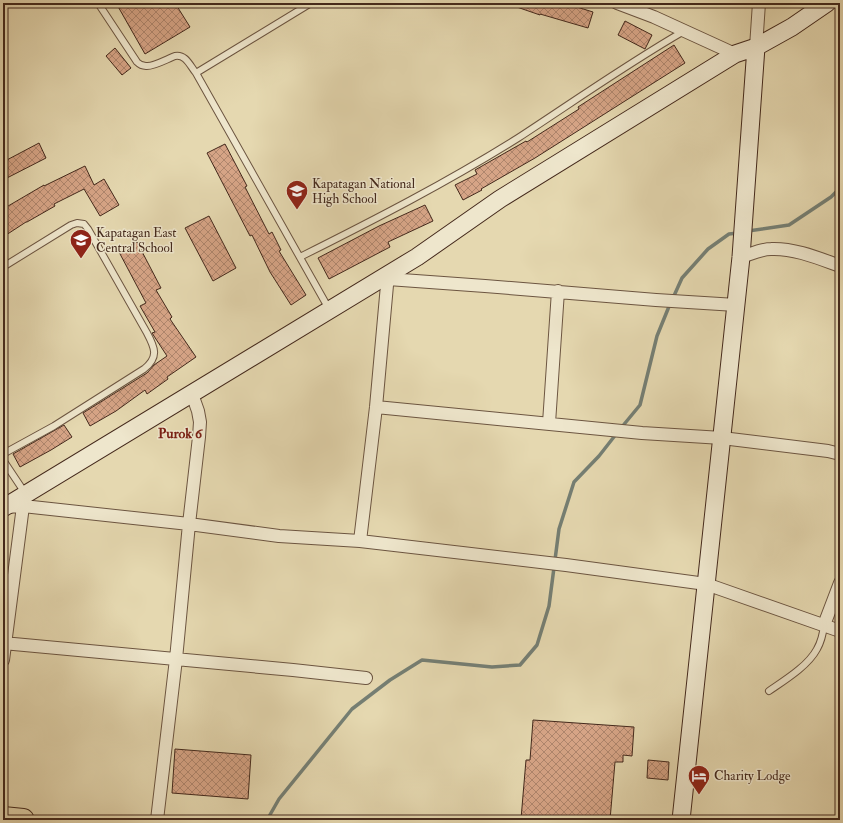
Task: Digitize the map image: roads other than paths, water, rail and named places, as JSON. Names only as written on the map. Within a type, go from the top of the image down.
[{"type":"highway","points":[[3,818],[23,820]]},
{"type":"street","points":[[617,3],[735,54]]},
{"type":"street","points":[[681,820],[742,251],[759,3]]},
{"type":"street","points":[[4,508],[24,500],[192,394],[330,310],[388,277],[500,199],[735,54],[756,48],[792,28],[827,3]]},
{"type":"street","points":[[742,251],[757,252],[770,249],[784,250],[809,255],[840,266]]},
{"type":"street","points":[[388,277],[656,300],[736,305]]},
{"type":"street","points":[[360,541],[376,407],[388,277]]},
{"type":"street","points":[[548,423],[558,292]]},
{"type":"street","points":[[157,820],[176,659],[188,524],[199,437],[200,422],[192,394]]},
{"type":"street","points":[[376,407],[642,433],[722,438],[828,451],[840,454]]},
{"type":"street","points":[[24,500],[279,536],[360,541],[566,565],[706,584],[840,631]]},
{"type":"street","points":[[3,660],[4,643],[24,500]]},
{"type":"street","points":[[824,625],[840,583]]},
{"type":"street","points":[[4,643],[366,678]]},
{"type":"lane","points":[[98,3],[137,62],[141,65],[150,66],[178,55],[185,58],[196,73],[330,310]]},
{"type":"lane","points":[[196,73],[311,3]]},
{"type":"lane","points":[[300,257],[464,171],[684,31]]},
{"type":"lane","points":[[3,267],[71,225],[77,223],[84,224],[154,345],[155,352],[150,364],[144,369],[54,426],[3,454]]},
{"type":"lane","points":[[3,460],[24,500]]},
{"type":"lane","points":[[769,691],[795,673],[811,658],[821,640],[824,625]]},
{"type":"waterway","points":[[748,231],[789,225],[831,197],[840,188]]},
{"type":"waterway","points":[[673,298],[682,278],[708,249],[729,234],[738,233]]},
{"type":"waterway","points":[[621,428],[640,405],[657,336],[670,304]]},
{"type":"waterway","points":[[267,820],[279,799],[352,709],[390,680],[422,660],[492,667],[520,665],[537,645],[549,606],[559,529],[574,482],[599,456],[617,433]]},
{"type":"place","name":"Kapatagan National High School","points":[[297,210]]},
{"type":"place","name":"Kapatagan East Central School","points":[[81,260]]},
{"type":"place","name":"Charity Lodge","points":[[699,796]]},
{"type":"district","name":"Purok 6","points":[[180,433]]}]
